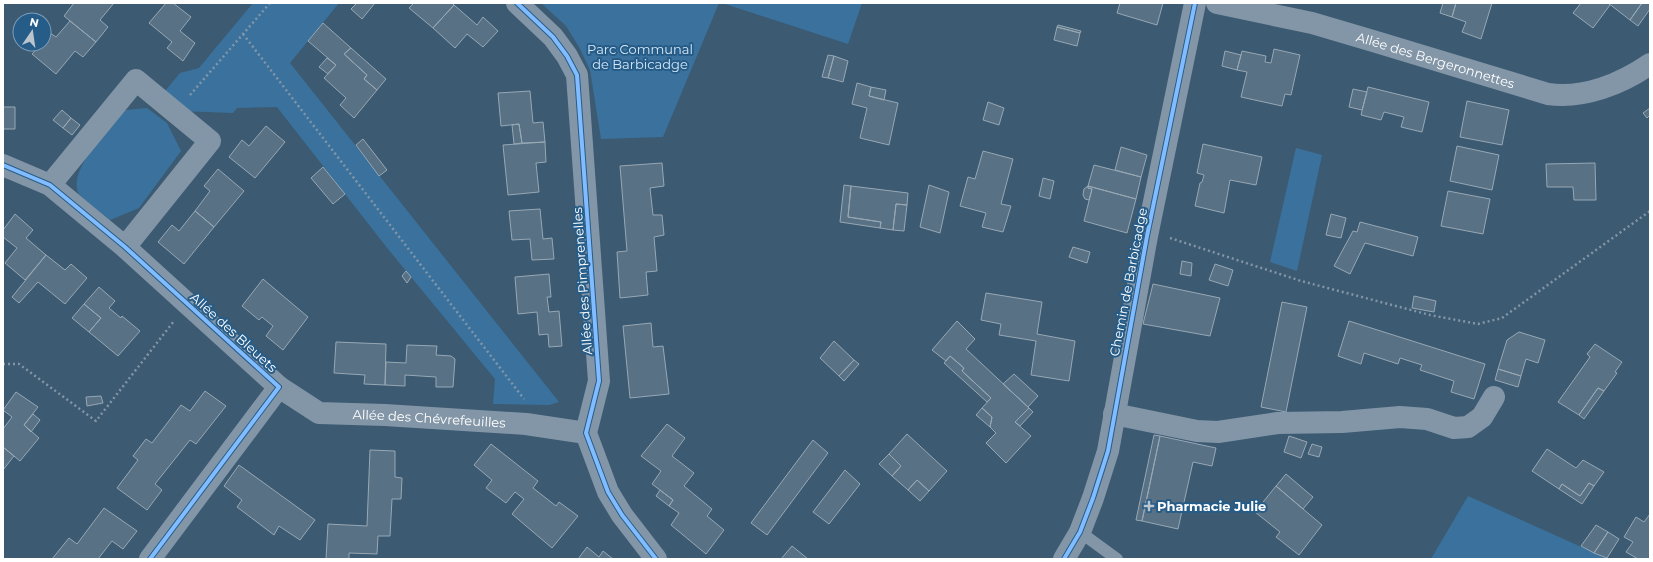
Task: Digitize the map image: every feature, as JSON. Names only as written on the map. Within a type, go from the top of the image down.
[{"type":"street","name":"Allée des Pimprenelles","points":[[517,3],[554,37],[567,56],[577,75],[599,381],[586,433]]},
{"type":"street","name":"Chemin de Barbicadge","points":[[1064,559],[1080,532],[1108,451],[1147,236],[1195,3]]},
{"type":"street","name":"Allée des Bergeronnettes","points":[[1218,3],[1312,24],[1548,94],[1574,95],[1601,88],[1624,79],[1650,64]]},
{"type":"street","points":[[50,185],[136,80],[210,141],[125,246]]},
{"type":"street","name":"Allée des Bleuets","points":[[3,166],[50,185],[125,246],[279,387],[150,559]]},
{"type":"street","name":"Allée des Chévrefeuilles","points":[[279,387],[319,413],[385,415],[526,424],[586,433]]},
{"type":"street","points":[[1114,414],[1197,431],[1218,432],[1278,423],[1342,422],[1400,417],[1427,419],[1454,428],[1468,427],[1482,417],[1494,396]]},
{"type":"street","points":[[586,433],[608,492],[622,515],[656,559]]},
{"type":"lane","points":[[1080,532],[1117,559]]},
{"type":"path","points":[[175,112],[270,3]]},
{"type":"path","points":[[243,34],[526,402],[526,424]]},
{"type":"path","points":[[1147,236],[1170,238],[1301,281],[1430,315],[1478,324],[1502,318],[1650,211]]},
{"type":"path","points":[[3,364],[19,364],[96,421],[187,303]]},
{"type":"green space","points":[[253,3],[339,3],[290,63],[559,402],[549,405],[493,404],[495,379],[388,249],[277,107],[237,108],[233,113],[179,111],[161,96],[180,73],[199,68]]},
{"type":"green space","name":"Parc Communal de Barbicadge","points":[[541,3],[719,3],[663,137],[601,139],[590,70],[579,47],[566,26]]},
{"type":"green space","points":[[722,3],[862,3],[848,44]]},
{"type":"green space","points":[[147,108],[167,123],[181,151],[139,208],[110,220],[79,194],[77,184],[79,173],[92,149],[125,110]]},
{"type":"green space","points":[[1296,148],[1322,155],[1297,271],[1270,262]]},
{"type":"green space","points":[[1468,496],[1608,559],[1431,559]]},
{"type":"building","points":[[74,3],[114,3],[100,20],[108,27],[96,42],[64,16]]},
{"type":"building","points":[[166,3],[173,3],[191,17],[180,31],[195,43],[183,61],[167,48],[172,42],[149,23]]},
{"type":"building","points":[[357,3],[375,3],[362,19],[351,9]]},
{"type":"building","points":[[414,3],[452,3],[454,5],[433,28],[409,8]]},
{"type":"building","points":[[1120,3],[1163,3],[1157,25],[1117,13]]},
{"type":"building","points":[[1443,3],[1456,3],[1452,17],[1440,13]]},
{"type":"building","points":[[1456,3],[1492,3],[1481,39],[1462,32],[1466,22],[1452,17]]},
{"type":"building","points":[[1581,3],[1608,3],[1610,5],[1593,28],[1573,13]]},
{"type":"building","points":[[1608,3],[1642,3],[1630,20]]},
{"type":"building","points":[[1642,3],[1650,3],[1650,9],[1638,26],[1630,20]]},
{"type":"building","points":[[454,5],[477,25],[483,17],[498,31],[483,47],[467,34],[455,48],[433,28]]},
{"type":"building","points":[[70,21],[96,42],[83,57],[75,51],[56,74],[32,54],[34,52],[52,52],[52,34],[56,37]]},
{"type":"building","points":[[323,23],[351,48],[344,54],[367,75],[364,79],[377,90],[354,118],[340,105],[346,98],[324,78],[336,65],[308,41]]},
{"type":"building","points":[[1058,25],[1081,31],[1080,33],[1057,27]]},
{"type":"building","points":[[1057,27],[1080,33],[1077,46],[1054,40]]},
{"type":"building","points":[[351,48],[386,79],[377,90],[364,79],[367,75],[344,54]]},
{"type":"building","points":[[1274,49],[1300,55],[1291,95],[1285,94],[1282,106],[1241,97],[1247,72],[1237,70],[1242,51],[1266,56],[1265,62],[1271,63]]},
{"type":"building","points":[[1225,51],[1241,55],[1237,70],[1222,66]]},
{"type":"building","points":[[828,55],[834,56],[828,78],[822,77]]},
{"type":"building","points":[[834,56],[848,61],[843,82],[828,78]]},
{"type":"building","points":[[327,58],[336,65],[328,74],[319,67]]},
{"type":"building","points":[[857,83],[871,87],[869,96],[898,103],[889,145],[860,138],[867,108],[852,104]]},
{"type":"building","points":[[871,87],[886,90],[884,100],[869,96]]},
{"type":"building","points":[[1368,87],[1429,102],[1422,132],[1401,127],[1404,117],[1384,112],[1381,120],[1361,115]]},
{"type":"building","points":[[1353,89],[1367,92],[1362,110],[1349,107]]},
{"type":"building","points":[[530,91],[533,123],[543,122],[545,142],[522,143],[519,124],[501,126],[498,93]]},
{"type":"building","points":[[1467,101],[1509,110],[1502,145],[1460,137]]},
{"type":"building","points":[[988,102],[1004,108],[999,125],[983,120]]},
{"type":"building","points":[[3,107],[15,107],[15,129],[3,129]]},
{"type":"building","points":[[1650,108],[1650,115],[1647,118],[1643,113]]},
{"type":"building","points":[[62,110],[71,118],[63,128],[53,120]]},
{"type":"building","points":[[71,118],[80,125],[72,135],[63,128]]},
{"type":"building","points":[[519,124],[522,143],[514,144],[512,125]]},
{"type":"building","points":[[266,126],[285,142],[255,178],[229,157],[242,140],[249,146]]},
{"type":"building","points":[[363,139],[387,170],[379,176],[356,145]]},
{"type":"building","points":[[545,142],[546,162],[536,163],[539,192],[508,195],[503,145]]},
{"type":"building","points":[[1203,144],[1262,157],[1256,185],[1230,180],[1224,213],[1195,206],[1200,183],[1202,182],[1204,175],[1197,173]]},
{"type":"building","points":[[1457,146],[1499,155],[1492,190],[1450,181]]},
{"type":"building","points":[[1121,147],[1147,155],[1141,177],[1115,170]]},
{"type":"building","points":[[983,151],[1013,159],[1001,204],[1011,206],[1003,232],[982,227],[986,213],[960,206],[968,177],[975,179]]},
{"type":"building","points":[[662,163],[664,186],[650,188],[653,215],[662,215],[664,235],[654,237],[657,271],[646,272],[648,295],[620,298],[617,252],[627,251],[620,166]]},
{"type":"building","points":[[1595,163],[1596,200],[1574,200],[1573,187],[1547,187],[1546,164]]},
{"type":"building","points":[[1094,165],[1141,177],[1136,199],[1088,186]]},
{"type":"building","points":[[323,167],[345,194],[333,204],[311,178]]},
{"type":"building","points":[[218,169],[244,191],[214,227],[195,211],[210,191],[204,186]]},
{"type":"building","points":[[1043,178],[1054,181],[1050,199],[1039,196]]},
{"type":"building","points":[[844,185],[851,186],[848,217],[881,222],[880,228],[840,222]]},
{"type":"building","points":[[929,185],[949,192],[940,233],[920,227]]},
{"type":"building","points":[[851,186],[908,193],[907,205],[896,204],[893,230],[880,228],[881,222],[848,217]]},
{"type":"building","points":[[1088,186],[1136,199],[1127,233],[1084,221],[1092,189],[1088,188]]},
{"type":"building","points":[[1088,186],[1088,188],[1092,189],[1089,200],[1085,199],[1083,195],[1084,189]]},
{"type":"building","points":[[1448,191],[1490,199],[1483,234],[1441,226]]},
{"type":"building","points":[[896,204],[907,205],[904,231],[893,230]]},
{"type":"building","points":[[540,209],[543,239],[552,238],[554,259],[532,260],[530,239],[512,240],[509,211]]},
{"type":"building","points":[[195,211],[214,227],[184,264],[158,242],[172,225],[179,231]]},
{"type":"building","points":[[15,214],[33,230],[26,238],[46,255],[25,280],[5,263],[17,248],[3,237],[3,230]]},
{"type":"building","points":[[1331,214],[1346,218],[1341,238],[1326,235]]},
{"type":"building","points":[[1360,222],[1418,237],[1413,256],[1365,243],[1350,274],[1334,266],[1353,231],[1357,232]]},
{"type":"building","points":[[1073,247],[1090,252],[1087,263],[1069,257]]},
{"type":"building","points":[[46,255],[65,270],[71,264],[87,278],[65,304],[38,282],[19,303],[12,297]]},
{"type":"building","points":[[1182,261],[1192,263],[1191,276],[1180,274]]},
{"type":"building","points":[[1215,264],[1233,270],[1228,286],[1209,280]]},
{"type":"building","points":[[406,271],[411,277],[407,283],[402,276]]},
{"type":"building","points":[[549,274],[551,297],[547,297],[549,312],[559,311],[562,346],[549,347],[548,334],[539,335],[537,312],[518,314],[515,277]]},
{"type":"building","points":[[263,279],[308,317],[283,350],[266,336],[273,326],[262,317],[259,320],[242,306]]},
{"type":"building","points":[[1153,284],[1220,298],[1210,336],[1143,324]]},
{"type":"building","points":[[99,287],[115,301],[109,308],[121,318],[122,316],[140,331],[118,356],[89,332],[101,318],[84,304]]},
{"type":"building","points":[[986,293],[1042,302],[1037,334],[1075,341],[1069,381],[1031,375],[1036,341],[999,335],[1001,324],[981,320]]},
{"type":"building","points":[[1414,296],[1436,301],[1434,312],[1412,308]]},
{"type":"building","points":[[1282,302],[1307,307],[1286,412],[1261,407]]},
{"type":"building","points":[[84,304],[101,318],[89,332],[72,318]]},
{"type":"building","points":[[957,321],[975,339],[966,349],[1029,408],[1015,422],[1031,436],[1006,463],[986,443],[996,433],[990,427],[992,417],[982,408],[991,398],[962,371],[964,368],[950,356],[946,361],[932,350]]},
{"type":"building","points":[[1349,321],[1485,364],[1474,399],[1451,392],[1454,381],[1420,370],[1422,365],[1400,358],[1398,364],[1364,353],[1361,364],[1338,356]]},
{"type":"building","points":[[651,323],[653,347],[663,346],[669,394],[630,398],[623,326]]},
{"type":"building","points":[[1519,332],[1545,340],[1538,363],[1526,359],[1521,376],[1498,369],[1507,340]]},
{"type":"building","points":[[834,341],[854,360],[839,376],[820,358]]},
{"type":"building","points":[[336,342],[386,344],[385,385],[364,384],[365,375],[334,373]]},
{"type":"building","points":[[1595,344],[1622,362],[1615,372],[1617,373],[1604,391],[1598,388],[1579,415],[1558,402],[1590,357],[1587,354]]},
{"type":"building","points":[[407,345],[437,346],[436,355],[451,356],[455,359],[453,387],[436,387],[436,377],[405,375],[405,386],[385,385],[386,362],[406,363]]},
{"type":"building","points":[[950,356],[964,368],[962,371],[991,398],[987,402],[944,363]]},
{"type":"building","points":[[854,360],[859,364],[844,381],[839,376]]},
{"type":"building","points":[[1498,369],[1521,376],[1518,387],[1495,380]]},
{"type":"building","points":[[1014,374],[1038,396],[1028,407],[1003,384]]},
{"type":"building","points":[[1598,388],[1604,391],[1584,419],[1579,415]]},
{"type":"building","points":[[205,391],[226,406],[196,444],[190,440],[155,484],[162,490],[147,510],[117,488],[138,460],[133,456],[146,439],[152,443],[181,405],[190,411]]},
{"type":"building","points":[[16,392],[38,407],[24,425],[39,438],[20,461],[3,447],[3,429],[12,417],[3,410]]},
{"type":"building","points":[[101,396],[103,403],[87,406],[86,397]]},
{"type":"building","points":[[982,408],[992,417],[990,427],[976,415]]},
{"type":"building","points":[[1029,408],[1033,412],[1020,426],[1015,422]]},
{"type":"building","points":[[33,414],[40,420],[31,432],[24,425]]},
{"type":"building","points":[[667,424],[685,438],[672,456],[694,473],[684,486],[712,509],[707,516],[724,530],[706,554],[671,525],[679,513],[669,506],[673,500],[652,484],[661,471],[641,456]]},
{"type":"building","points":[[907,434],[947,471],[929,491],[917,480],[908,490],[892,476],[901,466],[889,454]]},
{"type":"building","points":[[1154,435],[1160,436],[1142,521],[1136,520]]},
{"type":"building","points":[[1160,436],[1216,448],[1212,466],[1193,462],[1178,529],[1142,521]]},
{"type":"building","points":[[1289,436],[1307,442],[1301,458],[1284,452]]},
{"type":"building","points":[[813,440],[828,453],[767,535],[751,523]]},
{"type":"building","points":[[491,444],[538,481],[533,488],[556,506],[559,502],[578,516],[552,548],[512,514],[524,499],[515,492],[506,503],[486,488],[492,480],[474,465]]},
{"type":"building","points":[[1312,444],[1322,447],[1319,457],[1308,454]]},
{"type":"building","points":[[3,447],[14,456],[3,470]]},
{"type":"building","points":[[1547,449],[1576,468],[1583,460],[1604,472],[1594,486],[1589,483],[1580,496],[1562,484],[1559,489],[1532,471]]},
{"type":"building","points":[[370,450],[395,451],[395,477],[402,478],[401,499],[392,499],[390,536],[378,536],[377,554],[349,553],[349,559],[326,559],[328,524],[367,526]]},
{"type":"building","points":[[889,454],[901,466],[892,476],[879,464]]},
{"type":"building","points":[[239,465],[315,520],[300,540],[279,526],[274,535],[237,507],[242,500],[224,486]]},
{"type":"building","points":[[845,470],[860,484],[829,524],[813,512]]},
{"type":"building","points":[[1286,474],[1313,497],[1303,509],[1276,486]]},
{"type":"building","points":[[917,480],[929,491],[920,501],[908,490]]},
{"type":"building","points":[[1589,483],[1594,486],[1582,504],[1559,489],[1562,484],[1580,496]]},
{"type":"building","points":[[1276,486],[1322,525],[1299,555],[1276,537],[1280,532],[1255,512]]},
{"type":"building","points":[[660,490],[673,500],[669,506],[656,496]]},
{"type":"building","points":[[104,508],[137,531],[123,549],[112,541],[98,559],[52,559],[69,538],[77,544]]},
{"type":"building","points":[[1650,514],[1650,559],[1638,559],[1626,552],[1633,542],[1624,537],[1636,517],[1644,522]]},
{"type":"building","points":[[1596,525],[1608,532],[1594,553],[1581,546]]},
{"type":"building","points":[[1608,532],[1619,539],[1607,558],[1594,553]]},
{"type":"building","points":[[792,546],[808,559],[781,559]]},
{"type":"building","points":[[587,547],[599,557],[603,551],[613,559],[578,559]]},
{"type":"cycle path","points":[[517,3],[553,37],[567,56],[577,75],[599,381],[586,433],[608,492],[622,515],[656,559]]},
{"type":"cycle path","points":[[1064,559],[1080,532],[1108,451],[1147,236],[1195,3]]},
{"type":"cycle path","points":[[3,165],[50,185],[125,247],[279,387],[150,559]]},
{"type":"place","name":"Pharmacie Julie","points":[[1149,506]]}]
